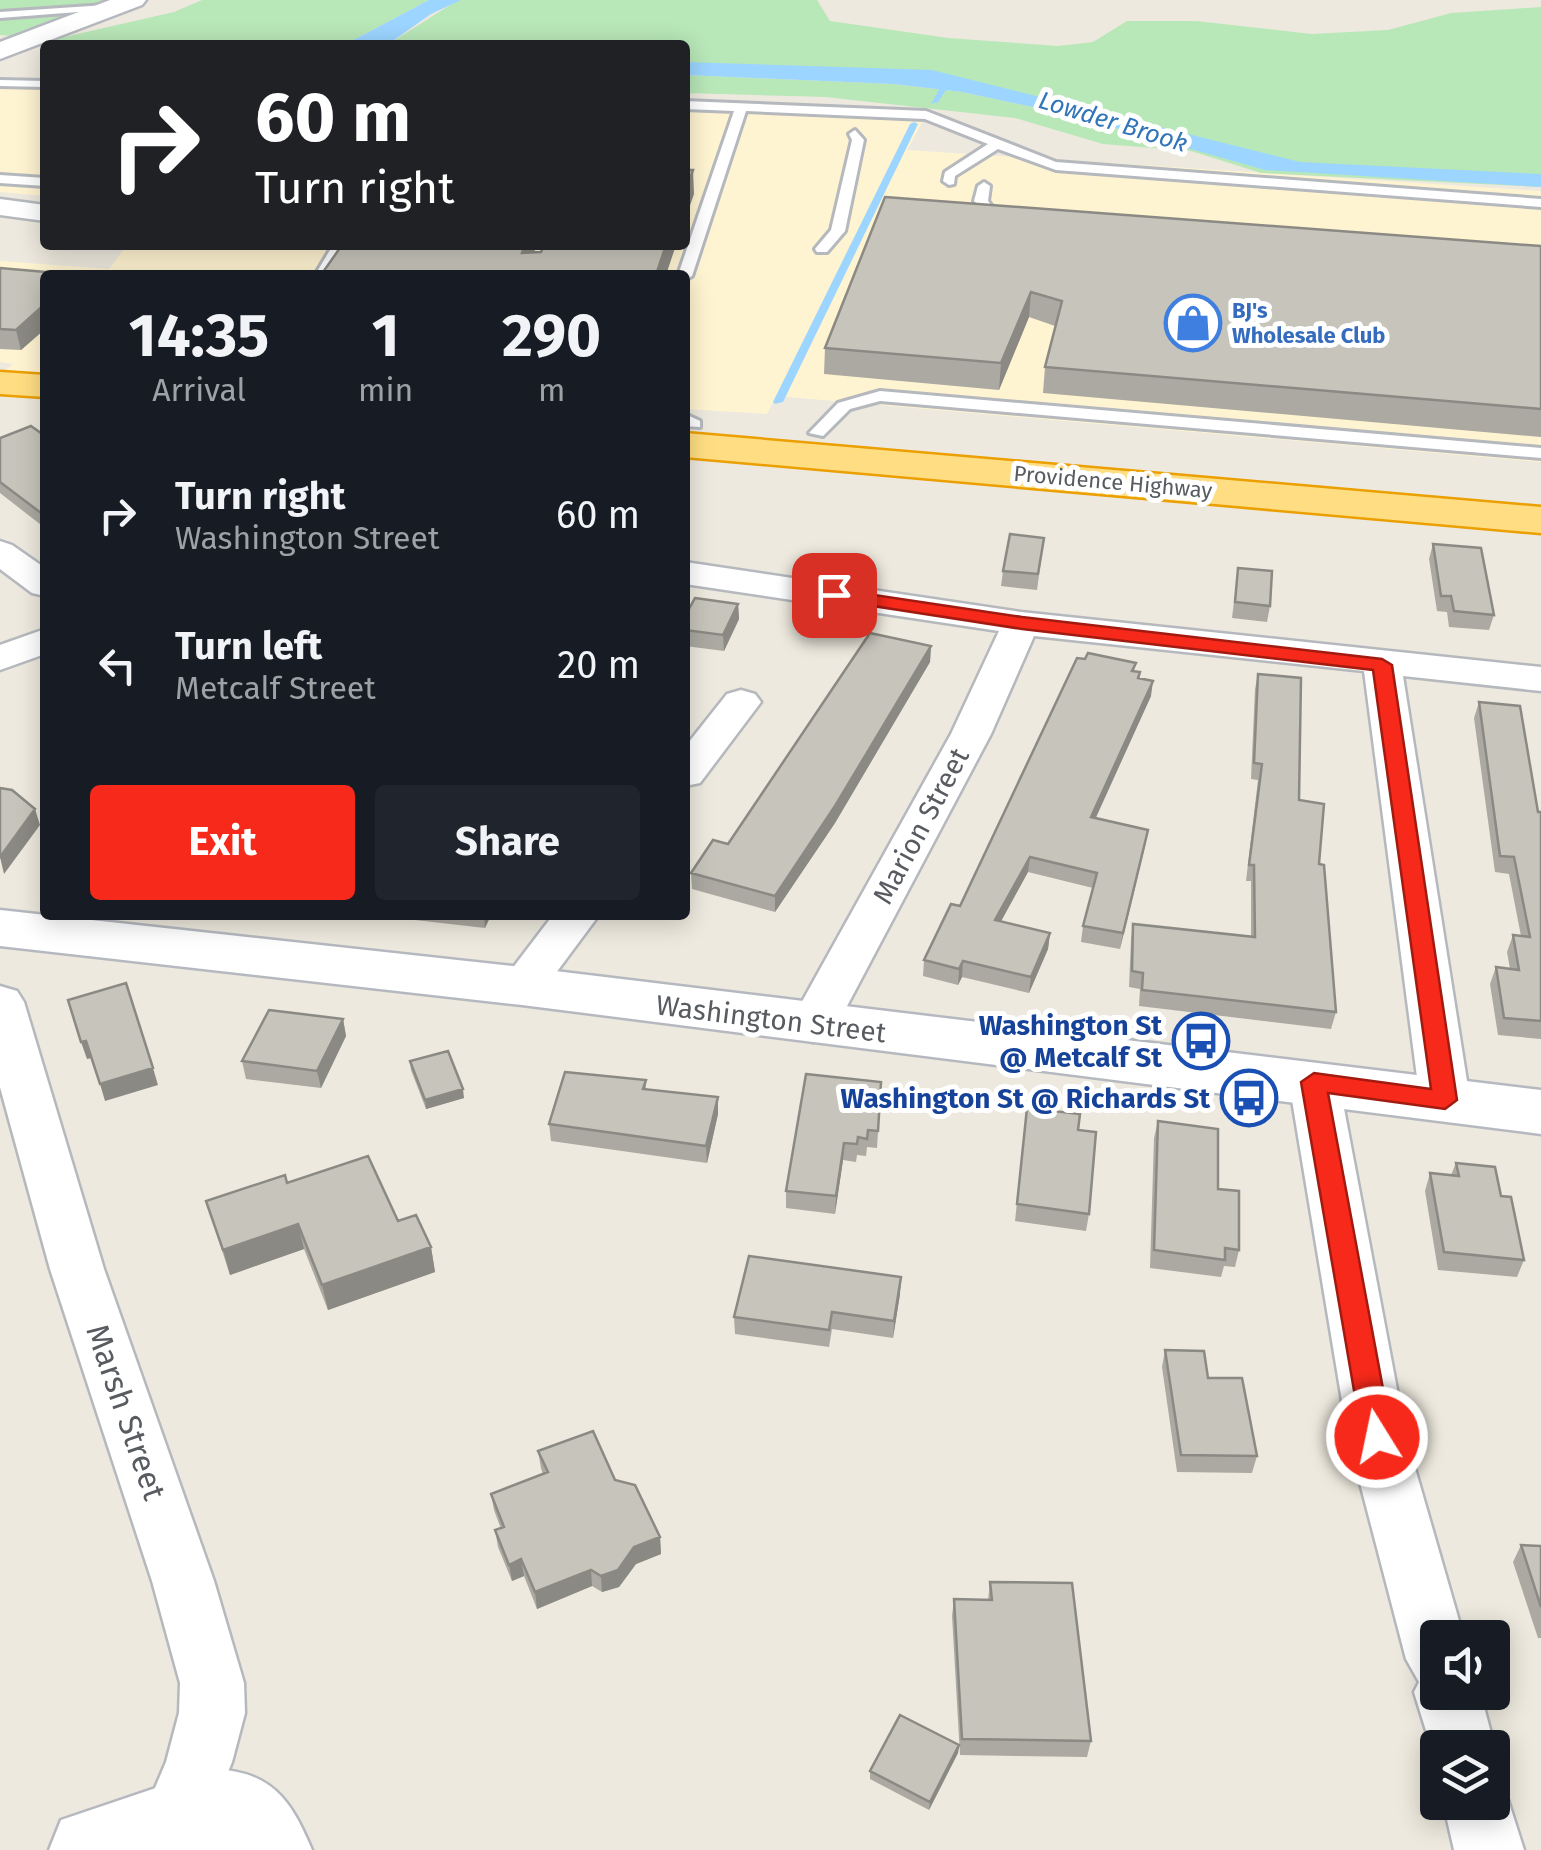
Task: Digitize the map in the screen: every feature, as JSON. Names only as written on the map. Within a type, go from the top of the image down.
[{"type":"highway","points":[[0,383],[40,386]]},
{"type":"highway","points":[[0,406],[40,408]]},
{"type":"highway","name":"Providence Highway","points":[[690,428],[817,433],[1541,488]]},
{"type":"highway","name":"Providence Highway","points":[[690,428],[1541,520]]},
{"type":"main road","points":[[0,51],[127,3]]},
{"type":"main road","name":"Washington Street","points":[[3,932],[522,986],[1541,1112]]},
{"type":"main road","points":[[91,1850],[160,1836],[198,1811],[221,1809],[243,1815],[260,1828],[270,1850]]},
{"type":"street","points":[[0,206],[40,211]]},
{"type":"street","points":[[0,552],[40,581]]},
{"type":"street","points":[[690,574],[1022,623],[1541,680]]},
{"type":"street","name":"Marion Street","points":[[813,1025],[971,734],[1022,623]]},
{"type":"street","points":[[0,658],[40,642]]},
{"type":"street","points":[[1382,665],[1445,1100]]},
{"type":"street","points":[[690,768],[741,702]]},
{"type":"street","points":[[522,986],[573,920]]},
{"type":"street","name":"Marsh Street","points":[[0,1002],[77,1269],[195,1618],[212,1682],[212,1713],[199,1762],[160,1836]]},
{"type":"street","points":[[1314,1082],[1377,1437],[1427,1620]]},
{"type":"street","points":[[1481,1820],[1490,1850]]},
{"type":"lane","points":[[0,15],[127,3]]},
{"type":"lane","points":[[0,82],[40,84]]},
{"type":"lane","points":[[690,104],[926,115],[1056,166],[1541,203]]},
{"type":"lane","points":[[687,270],[741,107]]},
{"type":"lane","points":[[822,249],[838,231],[858,140],[855,134]]},
{"type":"lane","points":[[949,181],[949,175],[965,162],[999,142]]},
{"type":"lane","points":[[0,178],[40,182]]},
{"type":"lane","points":[[984,186],[981,201],[987,209]]},
{"type":"lane","points":[[817,433],[844,406],[880,396],[1541,453]]},
{"type":"shaded area","points":[[0,77],[40,79],[40,196],[0,192]]},
{"type":"shaded area","points":[[690,109],[923,121],[907,150],[1541,191],[1541,462],[776,396],[767,414],[690,409],[690,270],[40,270],[40,373],[5,371],[13,364],[0,362],[0,261],[109,269],[123,250],[690,250]]},
{"type":"green space","points":[[0,0],[133,0],[36,38],[0,35]]},
{"type":"green space","points":[[202,0],[429,0],[353,40],[51,40],[174,12]]},
{"type":"green space","points":[[458,0],[817,0],[830,21],[948,38],[1058,46],[1093,42],[1127,21],[1196,21],[1312,34],[1388,30],[1451,13],[1541,7],[1541,187],[1261,173],[1191,151],[1103,144],[1015,118],[826,97],[690,93],[690,75],[893,84],[962,92],[1070,115],[1169,146],[970,82],[690,69],[690,40],[395,40]]},
{"type":"water","points":[[429,0],[461,0],[431,14],[394,40],[353,40]]},
{"type":"water","name":"Lowder Brook","points":[[690,62],[932,70],[1300,162],[1541,174],[1541,187],[1265,170],[1070,115],[962,92],[893,84],[690,75]]},
{"type":"building","name":"BJ's Wholesale Club","points":[[885,197],[1541,246],[1541,409],[1045,367],[1062,301],[1031,292],[1001,363],[825,348]]},
{"type":"building","points":[[338,250],[664,250],[658,270],[324,270]]},
{"type":"building","points":[[0,268],[40,272],[40,308],[16,330],[0,329]]},
{"type":"building","points":[[31,426],[40,432],[40,512],[0,482],[0,438]]},
{"type":"building","points":[[1010,534],[1044,538],[1038,574],[1003,571]]},
{"type":"building","points":[[1433,544],[1481,548],[1494,615],[1454,611],[1451,596],[1441,596]]},
{"type":"building","points":[[1238,568],[1272,571],[1270,606],[1235,602]]},
{"type":"building","points":[[695,598],[738,604],[723,635],[690,631],[690,607]]},
{"type":"building","points":[[870,633],[931,646],[835,806],[775,896],[691,873],[713,840],[728,844]]},
{"type":"building","points":[[1088,653],[1136,663],[1132,671],[1140,672],[1138,678],[1153,681],[1091,817],[1148,830],[1123,933],[1083,926],[1097,873],[1030,857],[995,920],[1050,933],[1031,977],[963,961],[959,969],[924,960],[951,904],[960,906],[1077,658],[1085,659]]},
{"type":"building","points":[[1258,674],[1301,678],[1299,800],[1324,804],[1319,864],[1324,865],[1336,1012],[1142,990],[1143,973],[1132,971],[1133,924],[1255,937],[1254,865],[1249,865],[1262,764],[1254,763]]},
{"type":"building","points":[[1479,702],[1520,706],[1541,812],[1541,1021],[1504,1018],[1496,967],[1519,970],[1513,935],[1530,937],[1514,857],[1500,856]]},
{"type":"building","points":[[0,788],[12,790],[35,809],[0,857]]},
{"type":"building","points":[[126,983],[153,1068],[100,1084],[68,1000]]},
{"type":"building","points":[[269,1010],[343,1019],[317,1071],[242,1061]]},
{"type":"building","points":[[448,1051],[463,1089],[425,1100],[410,1061]]},
{"type":"building","points":[[565,1072],[646,1080],[643,1089],[718,1097],[706,1146],[549,1124]]},
{"type":"building","points":[[806,1074],[881,1082],[878,1131],[868,1130],[867,1139],[858,1137],[857,1144],[844,1143],[836,1196],[786,1191]]},
{"type":"building","points":[[1027,1108],[1080,1114],[1078,1130],[1096,1132],[1089,1214],[1017,1204]]},
{"type":"building","points":[[1158,1121],[1218,1129],[1218,1189],[1239,1191],[1239,1250],[1225,1248],[1225,1260],[1154,1250]]},
{"type":"building","points":[[368,1156],[398,1221],[416,1215],[431,1247],[322,1285],[298,1224],[223,1250],[206,1201],[285,1175],[287,1183]]},
{"type":"building","points":[[1456,1163],[1495,1167],[1501,1196],[1511,1197],[1524,1260],[1444,1252],[1430,1173],[1459,1176]]},
{"type":"building","points":[[749,1256],[901,1277],[894,1321],[832,1312],[829,1330],[734,1317]]},
{"type":"building","points":[[1165,1350],[1204,1351],[1208,1378],[1242,1378],[1257,1456],[1181,1455]]},
{"type":"building","points":[[593,1431],[615,1480],[635,1485],[660,1537],[634,1547],[618,1570],[601,1576],[591,1570],[535,1592],[521,1559],[509,1565],[495,1530],[504,1527],[491,1494],[548,1472],[538,1451]]},
{"type":"building","points":[[1521,1545],[1541,1546],[1541,1607]]},
{"type":"building","points":[[990,1582],[1072,1583],[1091,1741],[962,1739],[954,1599],[992,1600]]},
{"type":"building","points":[[900,1715],[959,1745],[930,1802],[870,1771]]},
{"type":"waterway","points":[[934,102],[948,81]]},
{"type":"waterway","points":[[778,402],[914,124]]},
{"type":"place","name":"BJ's Wholesale Club","points":[[1193,323]]},
{"type":"place","name":"Washington St @ Metcalf St","points":[[1201,1041]]},
{"type":"place","name":"Washington St @ Richards St","points":[[1249,1098]]},
{"type":"route","points":[[834,595],[1022,623],[1382,665],[1445,1100],[1314,1082],[1377,1437]]}]
